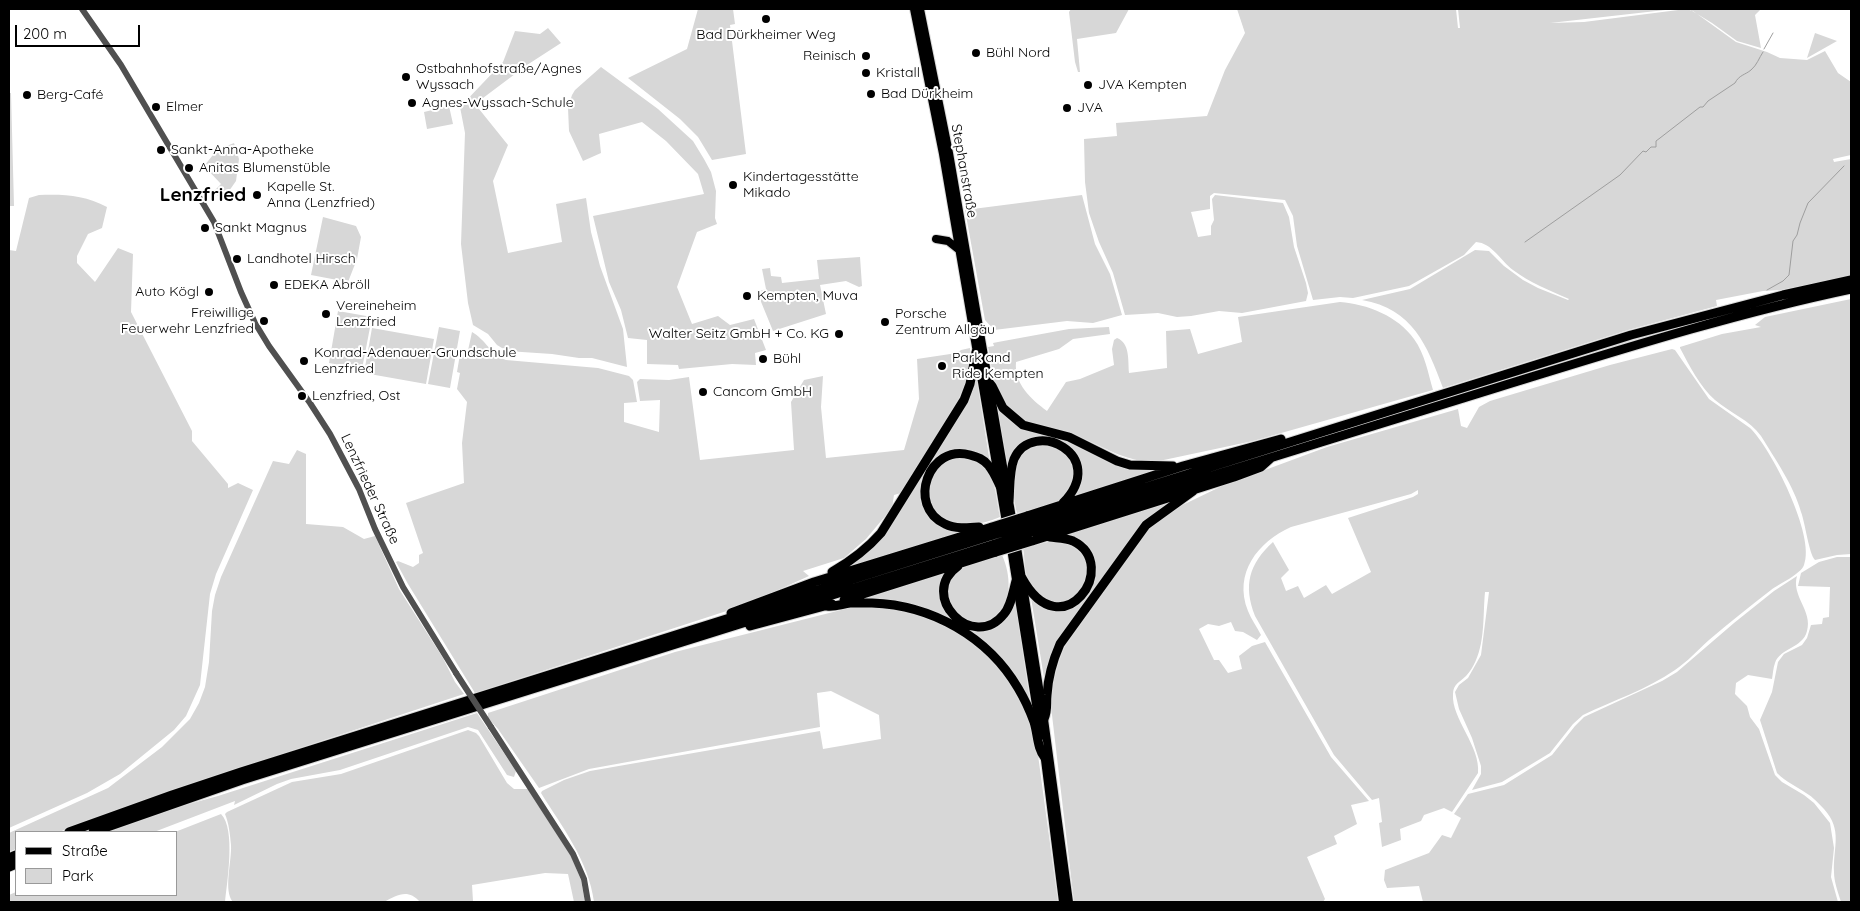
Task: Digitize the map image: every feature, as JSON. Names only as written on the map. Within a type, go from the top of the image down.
[{"type":"highway","points":[[96,831],[242,780],[710,633],[1318,432],[1631,336],[1783,295],[1851,280]]},
{"type":"highway","points":[[73,831],[241,772],[716,623],[1714,322],[1851,289]]},
{"type":"highway","points":[[814,582],[820,577],[849,563],[869,547],[881,532],[964,400],[970,384],[976,352]]},
{"type":"highway","points":[[988,381],[1003,408],[1023,425],[1069,437],[1117,461],[1130,465],[1184,466]]},
{"type":"highway","points":[[1061,505],[1247,447],[1305,433],[1318,432]]},
{"type":"highway","points":[[1009,502],[1011,468],[1015,457],[1022,448],[1031,443],[1048,441],[1070,452],[1078,469],[1076,486],[1073,492],[1061,505],[1030,528]]},
{"type":"highway","points":[[994,539],[953,527],[937,519],[926,503],[924,493],[925,481],[930,470],[945,457],[966,454],[983,460],[990,466],[1000,486]]},
{"type":"highway","points":[[1045,537],[1193,491],[1261,467],[1276,455]]},
{"type":"highway","points":[[1044,718],[1048,711],[1046,697],[1048,683],[1053,661],[1060,644],[1146,525],[1193,491]]},
{"type":"highway","points":[[994,539],[968,561],[953,570],[947,578],[944,587],[948,607],[954,617],[963,623],[981,627],[997,621],[1010,604],[1019,579],[1035,597],[1050,606],[1058,607],[1076,602],[1084,594],[1091,576],[1091,565],[1081,548],[1073,542],[1045,537],[1030,528]]},
{"type":"highway","points":[[716,623],[725,616],[743,608],[814,582],[994,539]]},
{"type":"highway","points":[[710,633],[730,632],[827,606],[968,561]]},
{"type":"highway","points":[[827,606],[835,607],[849,604],[873,603],[899,606],[935,616],[964,632],[994,656],[1018,688],[1034,724],[1040,753],[1045,758]]},
{"type":"main road","name":"Stephanstraße","points":[[914,9],[930,73],[973,289],[1009,502],[1019,579]]},
{"type":"main road","name":"Stephanstraße","points":[[920,9],[928,64]]},
{"type":"main road","name":"Stephanstraße","points":[[930,73],[976,352],[1019,579]]},
{"type":"main road","points":[[936,239],[948,241],[958,249]]},
{"type":"main road","points":[[1019,579],[1044,718],[1069,902]]},
{"type":"main road","points":[[1019,579],[1045,758],[1063,902]]},
{"type":"street","name":"Lenzfrieder Straße","points":[[82,9],[121,66],[214,222],[255,322],[269,346],[310,402],[330,434],[359,489],[403,586],[456,673],[573,854],[584,879],[588,902]]},
{"type":"green space","points":[[698,9],[733,9],[735,24],[730,25],[746,154],[712,160],[698,137],[680,119],[628,78],[687,49]]},
{"type":"green space","points":[[1071,9],[1129,9],[1116,33],[1077,39],[1080,72],[1078,72],[1075,62],[1069,12]]},
{"type":"green space","points":[[1237,9],[1456,9],[1458,28],[1460,28],[1458,9],[1674,9],[1550,23],[1584,22],[1686,9],[1693,11],[1736,42],[1780,58],[1807,60],[1825,51],[1838,73],[1851,82],[1851,155],[1833,159],[1834,162],[1851,159],[1851,276],[1781,290],[1763,291],[1716,300],[1717,306],[1628,330],[1443,388],[1424,344],[1406,320],[1379,305],[1362,300],[1410,289],[1475,250],[1489,251],[1504,266],[1523,280],[1538,288],[1569,299],[1526,279],[1513,270],[1492,249],[1476,242],[1464,255],[1409,286],[1353,298],[1340,297],[1313,300],[1297,246],[1293,216],[1285,200],[1214,193],[1210,196],[1210,209],[1191,212],[1198,237],[1211,235],[1211,226],[1214,220],[1212,199],[1215,195],[1283,203],[1289,217],[1294,247],[1306,283],[1308,293],[1306,301],[1242,313],[1219,311],[1177,317],[1158,313],[1125,315],[1113,273],[1089,213],[1085,182],[1084,139],[1117,136],[1116,123],[1207,116],[1225,70],[1245,33]]},
{"type":"green space","points":[[1689,9],[1761,9],[1755,15],[1761,48],[1737,41]]},
{"type":"green space","points":[[548,28],[561,43],[527,65],[475,104],[508,145],[493,181],[508,253],[562,242],[556,204],[586,198],[591,232],[600,266],[623,329],[627,367],[592,358],[507,351],[497,345],[488,334],[473,325],[468,303],[461,244],[465,133],[460,107],[503,62],[515,31],[540,34]]},
{"type":"green space","points":[[1815,33],[1837,41],[1807,58]]},
{"type":"green space","points":[[601,67],[658,109],[693,141],[711,172],[716,191],[715,218],[717,224],[697,232],[677,287],[692,324],[718,316],[730,325],[754,319],[766,350],[755,353],[756,365],[732,364],[679,369],[678,365],[647,364],[647,340],[628,338],[621,310],[609,282],[593,216],[704,194],[698,174],[666,141],[642,122],[599,134],[601,153],[583,161],[569,131],[568,108],[575,90]]},
{"type":"green space","points":[[9,93],[11,93],[14,206],[9,206]]},
{"type":"green space","points":[[449,106],[453,124],[427,129],[424,112]]},
{"type":"green space","points":[[234,143],[239,159],[236,181],[222,201],[214,191],[221,184],[204,166],[217,150]]},
{"type":"green space","points":[[39,195],[74,196],[107,207],[102,228],[88,234],[77,256],[77,263],[95,282],[118,248],[133,254],[131,312],[192,431],[192,441],[228,484],[228,488],[238,483],[253,490],[216,574],[210,594],[200,685],[186,716],[174,730],[120,774],[87,793],[9,828],[9,250],[16,251],[29,198]]},
{"type":"green space","points":[[1082,195],[1095,244],[1110,274],[1122,315],[1093,323],[1067,321],[994,330],[985,320],[965,210]]},
{"type":"green space","points":[[323,217],[356,226],[361,237],[357,259],[348,282],[311,275]]},
{"type":"green space","points":[[860,257],[862,286],[859,287],[846,281],[820,285],[826,314],[773,331],[757,292],[766,289],[762,269],[770,268],[771,276],[781,277],[782,283],[819,279],[817,260]]},
{"type":"green space","points":[[1851,299],[1851,554],[1815,560],[1794,492],[1761,436],[1751,425],[1721,405],[1704,389],[1680,347],[1722,334],[1761,327],[1755,325],[1765,317]]},
{"type":"green space","points":[[1340,302],[1361,305],[1381,313],[1391,318],[1407,331],[1421,351],[1433,390],[1253,441],[1159,461],[1137,460],[1117,454],[1079,437],[1040,427],[1021,419],[1006,405],[998,391],[988,347],[994,346],[993,343],[1069,329],[1109,327],[1110,334],[1073,339],[1059,349],[1016,362],[1016,370],[1021,384],[1030,396],[1047,411],[1066,382],[1080,379],[1114,365],[1112,349],[1114,340],[1117,338],[1121,340],[1126,348],[1129,373],[1167,368],[1166,331],[1190,329],[1198,354],[1242,342],[1238,317]]},
{"type":"green space","points":[[338,311],[372,317],[362,369],[329,363]]},
{"type":"green space","points":[[439,327],[460,331],[450,388],[428,384]]},
{"type":"green space","points":[[372,328],[434,339],[426,384],[364,373]]},
{"type":"green space","points":[[472,332],[496,354],[506,360],[598,368],[629,376],[633,380],[637,402],[624,403],[624,422],[659,432],[660,400],[640,401],[637,382],[640,379],[669,380],[689,377],[700,460],[794,450],[791,402],[804,380],[823,376],[821,407],[826,458],[904,450],[919,399],[917,359],[957,353],[970,348],[970,355],[966,381],[958,400],[901,493],[894,495],[892,508],[866,539],[844,558],[803,571],[809,576],[745,605],[475,693],[396,562],[398,561],[413,567],[419,563],[419,555],[423,553],[406,503],[464,483],[462,443],[467,402],[457,389],[460,373],[457,372],[460,354],[467,355]]},
{"type":"green space","points":[[1672,349],[1675,350],[1709,399],[1750,428],[1769,454],[1789,493],[1804,534],[1806,552],[1804,565],[1799,572],[1747,608],[1675,670],[1642,689],[1583,715],[1573,724],[1550,753],[1502,782],[1472,790],[1481,774],[1481,766],[1472,738],[1459,709],[1455,692],[1459,685],[1468,678],[1481,655],[1489,592],[1485,592],[1479,652],[1472,668],[1456,685],[1453,691],[1456,713],[1475,753],[1478,773],[1452,812],[1444,808],[1424,815],[1421,821],[1400,829],[1401,840],[1382,847],[1379,823],[1382,822],[1379,798],[1372,800],[1334,755],[1255,616],[1251,605],[1249,585],[1250,576],[1258,558],[1273,542],[1289,570],[1281,578],[1286,591],[1298,586],[1304,598],[1326,585],[1332,594],[1371,572],[1348,518],[1413,497],[1418,494],[1418,490],[1411,494],[1291,527],[1279,533],[1259,550],[1246,572],[1244,597],[1249,614],[1261,635],[1257,640],[1243,632],[1235,631],[1231,622],[1219,626],[1208,624],[1199,629],[1214,660],[1219,660],[1228,673],[1242,669],[1239,656],[1252,646],[1265,642],[1331,757],[1369,801],[1351,805],[1357,824],[1334,836],[1337,844],[1307,857],[1325,899],[1323,902],[1074,902],[1050,698],[1065,646],[1149,528],[1166,513],[1222,486],[1327,447],[1458,409],[1461,426],[1467,428],[1479,407],[1490,401],[1610,365]]},
{"type":"green space","points":[[976,375],[990,463],[958,452],[951,452],[937,458],[929,465],[967,402]]},
{"type":"green space","points":[[997,405],[1010,421],[1021,428],[1058,436],[1129,467],[1158,471],[1073,499],[1080,482],[1079,466],[1075,454],[1034,440],[1008,467]]},
{"type":"green space","points":[[1045,444],[1064,451],[1069,456],[1074,470],[1072,484],[1069,491],[1059,501],[1044,507],[1017,513],[1013,480],[1018,460],[1033,447]]},
{"type":"green space","points":[[297,450],[306,454],[306,524],[343,527],[364,539],[375,536],[399,589],[464,694],[169,791],[62,831],[15,831],[15,849],[9,852],[9,833],[108,788],[162,747],[190,719],[205,687],[209,662],[212,611],[221,577],[273,461],[289,464]]},
{"type":"green space","points":[[965,457],[975,461],[989,473],[995,488],[1000,517],[982,523],[956,524],[941,517],[930,502],[928,484],[931,475],[937,467],[945,461]]},
{"type":"green space","points":[[921,476],[920,496],[925,511],[930,517],[944,525],[966,532],[844,569],[876,544]]},
{"type":"green space","points":[[1180,498],[1162,507],[1152,515],[1075,616],[1045,684],[1031,598],[1043,606],[1066,609],[1076,605],[1084,597],[1094,575],[1094,561],[1060,536]]},
{"type":"green space","points":[[1052,541],[1068,544],[1080,552],[1087,565],[1082,591],[1065,601],[1059,602],[1047,600],[1037,593],[1028,579],[1025,566],[1023,548]]},
{"type":"green space","points":[[1002,555],[1008,580],[1005,605],[994,618],[987,622],[976,624],[965,620],[951,604],[948,592],[949,583],[954,575],[962,569]]},
{"type":"green space","points":[[1837,557],[1851,557],[1851,902],[1841,902],[1835,883],[1836,839],[1830,817],[1811,796],[1777,773],[1760,720],[1772,692],[1778,662],[1784,654],[1802,645],[1807,638],[1811,625],[1822,624],[1823,618],[1829,617],[1830,587],[1798,586],[1801,573],[1819,562]]},
{"type":"green space","points":[[948,571],[944,578],[952,620],[956,623],[990,629],[1007,618],[1015,601],[1031,707],[1020,686],[946,618],[851,601]]},
{"type":"green space","points":[[1797,576],[1797,590],[1808,624],[1805,637],[1778,658],[1774,665],[1772,679],[1748,675],[1736,683],[1735,694],[1747,706],[1750,717],[1759,729],[1775,775],[1782,782],[1814,803],[1830,823],[1834,848],[1831,877],[1838,902],[1423,902],[1419,886],[1387,888],[1384,880],[1385,870],[1429,853],[1442,835],[1451,838],[1461,818],[1454,814],[1468,794],[1504,785],[1552,755],[1584,717],[1662,681],[1677,672],[1774,591]]},
{"type":"green space","points":[[874,606],[920,614],[963,634],[992,658],[1016,690],[1031,725],[1038,755],[1058,902],[594,902],[587,872],[581,858],[541,793],[542,791],[564,780],[590,771],[820,731],[823,749],[881,739],[879,715],[831,691],[817,693],[820,727],[589,769],[539,788],[498,729],[488,718],[488,713],[675,652],[849,608]]},
{"type":"green space","points":[[477,713],[516,771],[514,777],[507,775],[478,730],[468,727],[340,770],[291,779],[234,805],[235,801],[157,831],[109,831],[178,807],[218,796]]},
{"type":"green space","points":[[468,730],[479,736],[507,783],[514,789],[528,789],[571,856],[581,880],[585,902],[574,902],[568,874],[545,873],[472,885],[473,901],[468,902],[420,902],[411,895],[402,894],[384,902],[233,902],[230,897],[228,883],[231,845],[225,814],[227,812],[292,782],[341,774]]},
{"type":"green space","points":[[221,814],[226,821],[229,843],[229,869],[225,902],[9,902],[9,895],[15,892],[15,896],[178,896],[178,831]]},
{"type":"waterway","points":[[1764,49],[1773,33]]},
{"type":"waterway","points":[[1525,242],[1620,175],[1643,151],[1646,152],[1651,147],[1656,147],[1656,141],[1751,70],[1763,52]]},
{"type":"waterway","points":[[1767,290],[1783,281],[1789,275],[1793,241],[1797,235],[1808,203],[1844,166]]},
{"type":"place","name":"Bad Dürkheimer Weg","points":[[766,19]]},
{"type":"place","name":"Bühl Nord","points":[[976,53]]},
{"type":"place","name":"Reinisch","points":[[866,56]]},
{"type":"place","name":"Kristall","points":[[866,73]]},
{"type":"place","name":"Ostbahnhofstraße/Agnes Wyssach","points":[[406,77]]},
{"type":"place","name":"JVA Kempten","points":[[1088,85]]},
{"type":"place","name":"Bad Dürkheim","points":[[871,94]]},
{"type":"place","name":"Berg-Café","points":[[27,95]]},
{"type":"place","name":"Agnes-Wyssach-Schule","points":[[412,103]]},
{"type":"place","name":"Elmer","points":[[156,107]]},
{"type":"place","name":"JVA","points":[[1067,108]]},
{"type":"place","name":"Sankt-Anna-Apotheke","points":[[161,150]]},
{"type":"place","name":"Anitas Blumenstüble","points":[[189,168]]},
{"type":"place","name":"Kindertagesstätte Mikado","points":[[733,185]]},
{"type":"place","name":"Kapelle St. Anna (Lenzfried)","points":[[257,195]]},
{"type":"place","name":"Sankt Magnus","points":[[205,228]]},
{"type":"place","name":"Landhotel Hirsch","points":[[237,259]]},
{"type":"place","name":"EDEKA Abröll","points":[[274,285]]},
{"type":"place","name":"Auto Kögl","points":[[209,292]]},
{"type":"place","name":"Kempten, Muva","points":[[747,296]]},
{"type":"place","name":"Vereineheim Lenzfried","points":[[326,314]]},
{"type":"place","name":"Freiwillige Feuerwehr Lenzfried","points":[[264,321]]},
{"type":"place","name":"Porsche Zentrum Allgäu","points":[[885,322]]},
{"type":"place","name":"Walter Seitz GmbH + Co. KG","points":[[839,334]]},
{"type":"place","name":"Bühl","points":[[763,359]]},
{"type":"place","name":"Konrad-Adenauer-Grundschule Lenzfried","points":[[304,361]]},
{"type":"place","name":"Park and Ride Kempten","points":[[942,366]]},
{"type":"place","name":"Cancom GmbH","points":[[703,392]]},
{"type":"place","name":"Lenzfried, Ost","points":[[302,396]]},
{"type":"district","name":"Lenzfried","points":[[203,195]]}]
